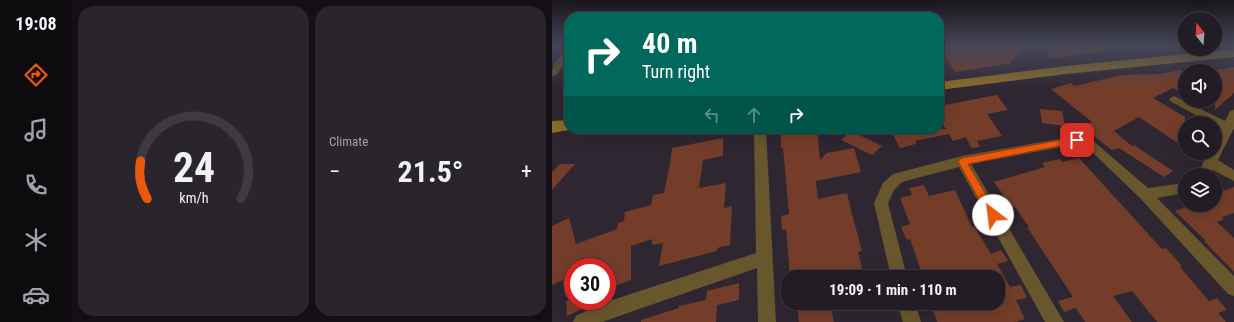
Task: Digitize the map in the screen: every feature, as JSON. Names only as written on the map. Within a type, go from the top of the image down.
[{"type":"main road","points":[[944,83],[1165,60]]},
{"type":"main road","points":[[552,127],[564,126]]},
{"type":"street","points":[[552,73],[562,60]]},
{"type":"street","points":[[1174,99],[1228,128]]},
{"type":"street","points":[[1208,168],[1234,114]]},
{"type":"street","points":[[760,134],[767,322]]},
{"type":"street","points":[[898,270],[881,203],[888,187],[898,178],[962,161],[1077,140],[1087,142],[1096,149],[1145,194],[1234,288]]},
{"type":"street","points":[[962,161],[1055,322]]},
{"type":"street","points":[[1211,162],[1234,176]]},
{"type":"street","points":[[1145,194],[1178,189]]},
{"type":"street","points":[[582,322],[602,317],[765,258]]},
{"type":"street","points":[[908,310],[912,322]]},
{"type":"building","points":[[947,60],[1013,60],[1009,65],[1002,63],[1001,65],[955,72]]},
{"type":"building","points":[[1234,67],[1234,93],[1222,104],[1222,69]]},
{"type":"building","points":[[1178,71],[1178,90],[1173,88],[1153,98],[1183,116],[1178,116],[1178,143],[1139,117],[1114,131],[1132,146],[1134,145],[1173,171],[1164,177],[1119,148],[1112,150],[1082,127],[1092,122],[1051,89],[1071,83],[1074,86],[1122,75],[1158,74]]},
{"type":"building","points":[[997,95],[1008,110],[987,114],[1002,136],[977,141],[980,147],[971,148],[966,137],[953,141],[949,134],[915,141],[916,144],[900,148],[893,134],[944,134],[944,129],[946,129],[944,126],[944,105]]},
{"type":"building","points":[[1040,109],[1062,111],[1065,126],[1042,123]]},
{"type":"building","points":[[781,134],[817,134],[820,160],[827,153],[854,148],[861,172],[816,181],[818,199],[847,193],[862,251],[858,252],[862,270],[789,270],[786,229],[782,230],[781,216],[789,214],[783,148],[781,148]]},
{"type":"building","points":[[848,134],[857,134],[882,146],[872,155],[841,140]]},
{"type":"building","points":[[723,138],[723,156],[703,160],[699,188],[726,183],[724,208],[732,206],[730,245],[717,248],[717,251],[659,266],[663,243],[652,245],[652,239],[631,246],[631,280],[616,286],[616,258],[564,258],[564,284],[563,280],[552,285],[552,226],[569,218],[576,244],[617,229],[618,223],[624,221],[625,212],[651,205],[653,195],[664,193],[672,148]]},
{"type":"building","points":[[1079,158],[1162,249],[1166,248],[1209,301],[1217,298],[1227,310],[1218,313],[1226,322],[1157,322],[1132,291],[1113,296],[1132,322],[1085,322],[1076,308],[1064,312],[1058,301],[1073,297],[1027,227],[1029,227],[1015,207],[1012,208],[994,182],[1045,167],[1042,163],[1060,159],[1062,162]]},
{"type":"building","points":[[560,164],[575,164],[552,190],[552,172]]},
{"type":"building","points":[[924,185],[929,196],[955,190],[972,227],[974,226],[991,254],[1001,250],[1008,261],[997,264],[1000,270],[921,270],[910,239],[907,240],[901,227],[910,224],[900,198],[912,195],[909,188]]},
{"type":"building","points":[[1234,187],[1234,213],[1222,217],[1224,219],[1217,222],[1234,238],[1234,272],[1204,241],[1206,241],[1175,211],[1222,212],[1222,191]]},
{"type":"building","points":[[1005,278],[1010,287],[1021,285],[1027,298],[1016,300],[1025,319],[1015,322],[937,322],[933,310],[1005,310]]},
{"type":"building","points":[[739,283],[739,300],[717,305],[716,322],[641,322],[641,320],[679,308],[679,306],[706,300],[707,291]]},
{"type":"building","points":[[567,310],[580,310],[567,316]]},
{"type":"building","points":[[798,310],[831,310],[834,322],[799,322]]},
{"type":"route","points":[[993,215],[962,161],[1077,140]]}]
